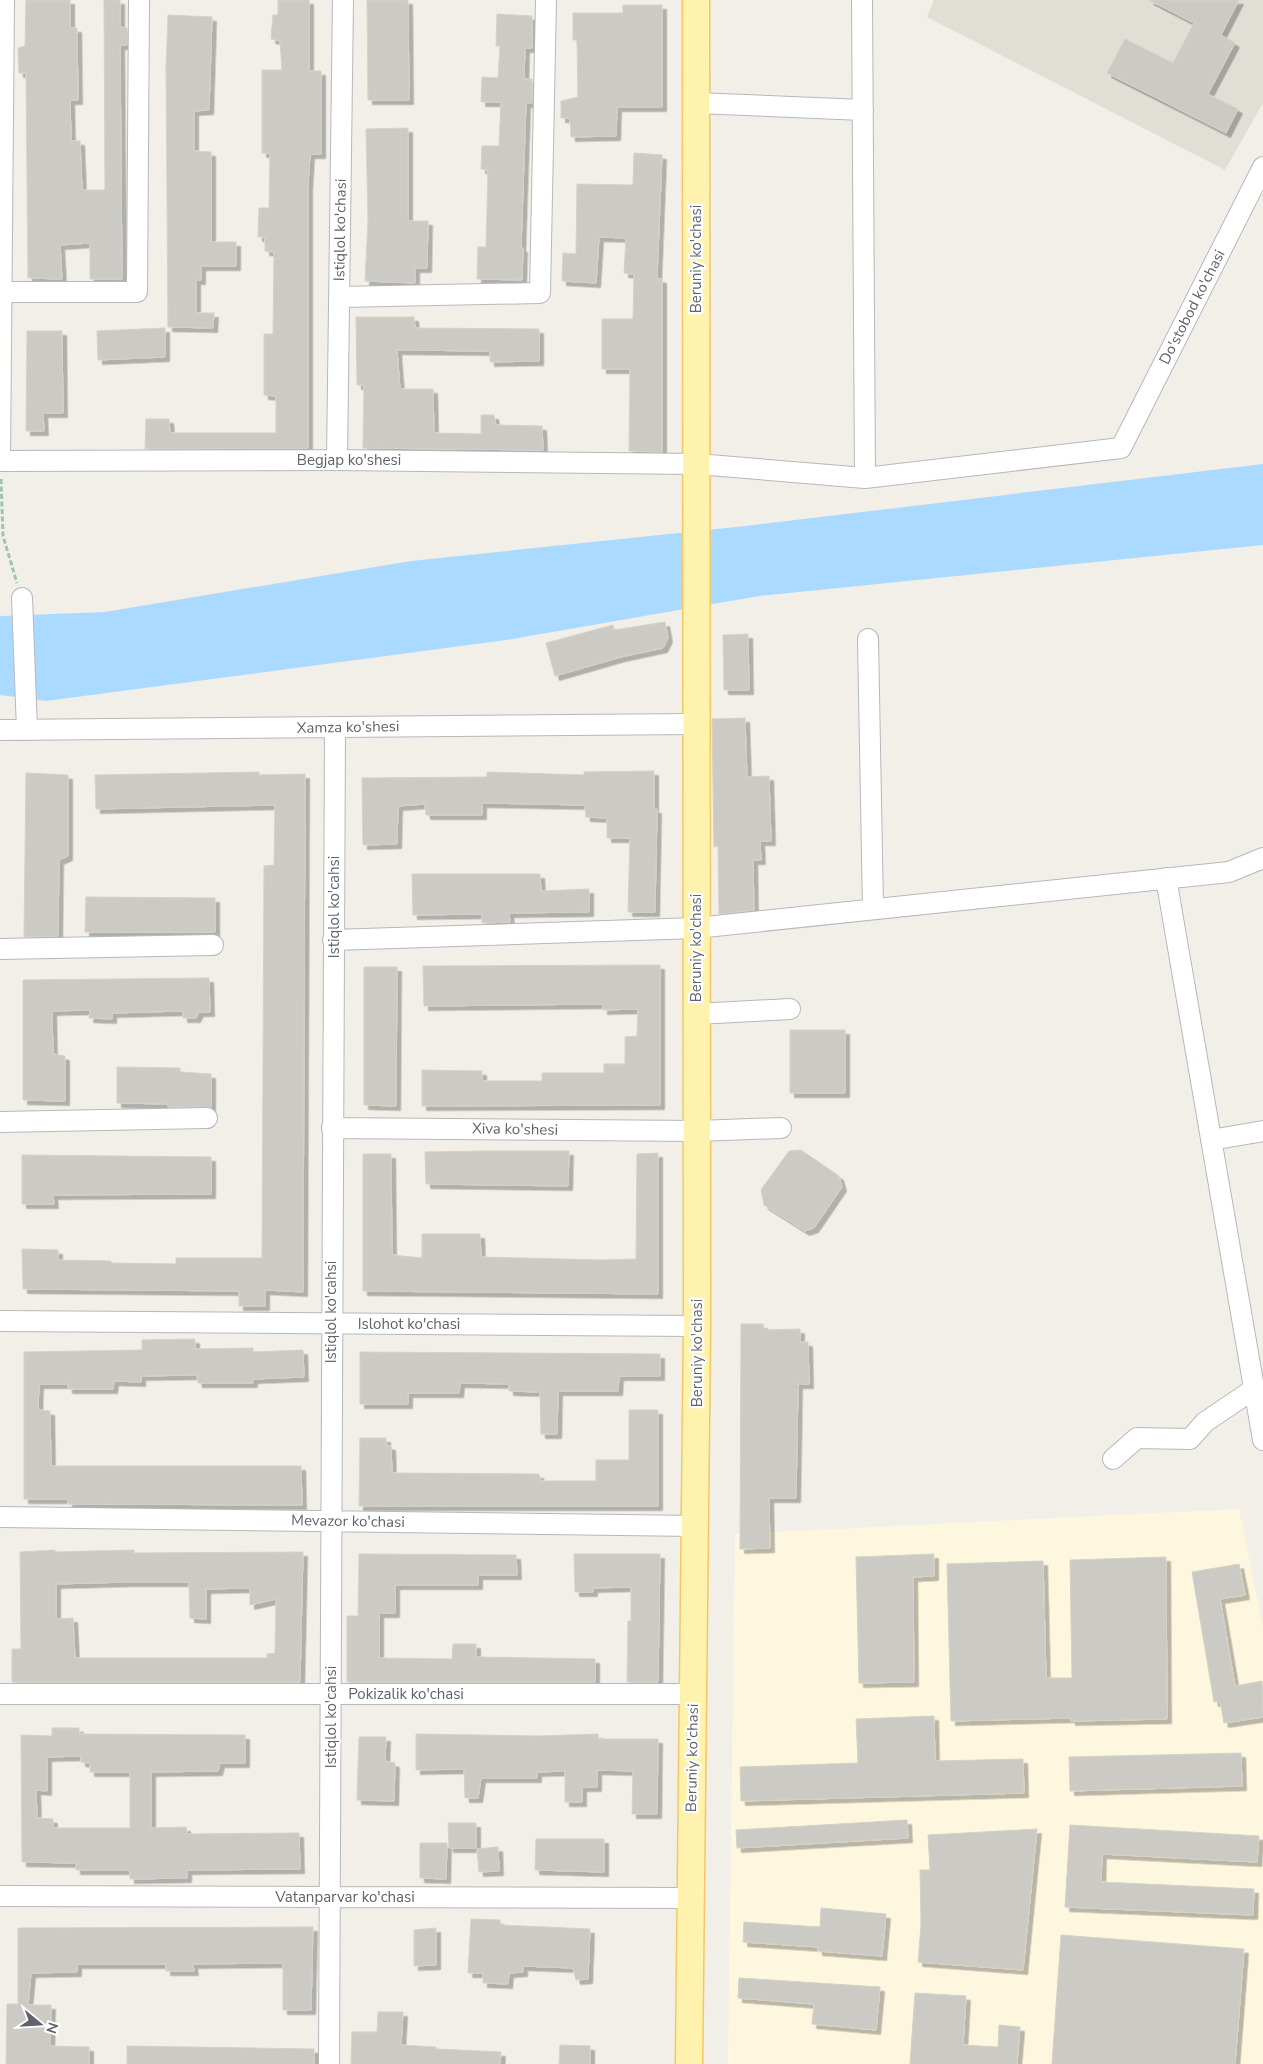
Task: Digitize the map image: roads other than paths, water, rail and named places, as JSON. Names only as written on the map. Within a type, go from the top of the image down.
[{"type":"main road","name":"Beruniy ko'chasi","points":[[689,2064],[698,1326],[695,724],[697,517],[696,0]]},
{"type":"street","points":[[0,460],[4,0]]},
{"type":"street","points":[[2,292],[136,292],[139,0]]},
{"type":"street","name":"Istiqlol ko'chasi","points":[[337,460],[343,0]]},
{"type":"street","points":[[339,297],[540,293],[546,0]]},
{"type":"street","points":[[862,0],[865,478]]},
{"type":"street","points":[[696,104],[863,110]]},
{"type":"street","name":"Do'stobod ko'chasi","points":[[1121,448],[1263,167]]},
{"type":"street","name":"Begjap ko'shesi","points":[[0,460],[337,460],[697,464],[865,478],[1121,448]]},
{"type":"street","points":[[22,598],[27,730]]},
{"type":"street","points":[[868,639],[873,910]]},
{"type":"street","name":"Xamza ko'shesi","points":[[0,730],[695,724]]},
{"type":"street","name":"Istiqlol ko'cahsi","points":[[329,2064],[335,727]]},
{"type":"street","points":[[333,940],[696,928],[1229,872],[1263,858]]},
{"type":"street","points":[[1166,878],[1263,1440]]},
{"type":"street","points":[[0,949],[213,945]]},
{"type":"street","points":[[696,1014],[790,1009]]},
{"type":"street","points":[[0,1122],[207,1118]]},
{"type":"street","name":"Xiva ko'shesi","points":[[332,1128],[697,1131],[781,1128]]},
{"type":"street","points":[[1211,1140],[1263,1131]]},
{"type":"street","name":"Islohot ko'chasi","points":[[0,1321],[698,1326]]},
{"type":"street","points":[[1113,1460],[1137,1438],[1190,1439],[1205,1422],[1254,1389]]},
{"type":"street","name":"Mevazor ko'chasi","points":[[0,1516],[695,1526]]},
{"type":"street","name":"Pokizalik ko'chasi","points":[[0,1694],[693,1694]]},
{"type":"street","name":"Vatanparvar ko'chasi","points":[[0,1896],[690,1898]]},
{"type":"water","points":[[1263,464],[1263,545],[759,596],[506,640],[46,701],[0,695],[0,616],[105,612],[411,561],[746,526]]}]
